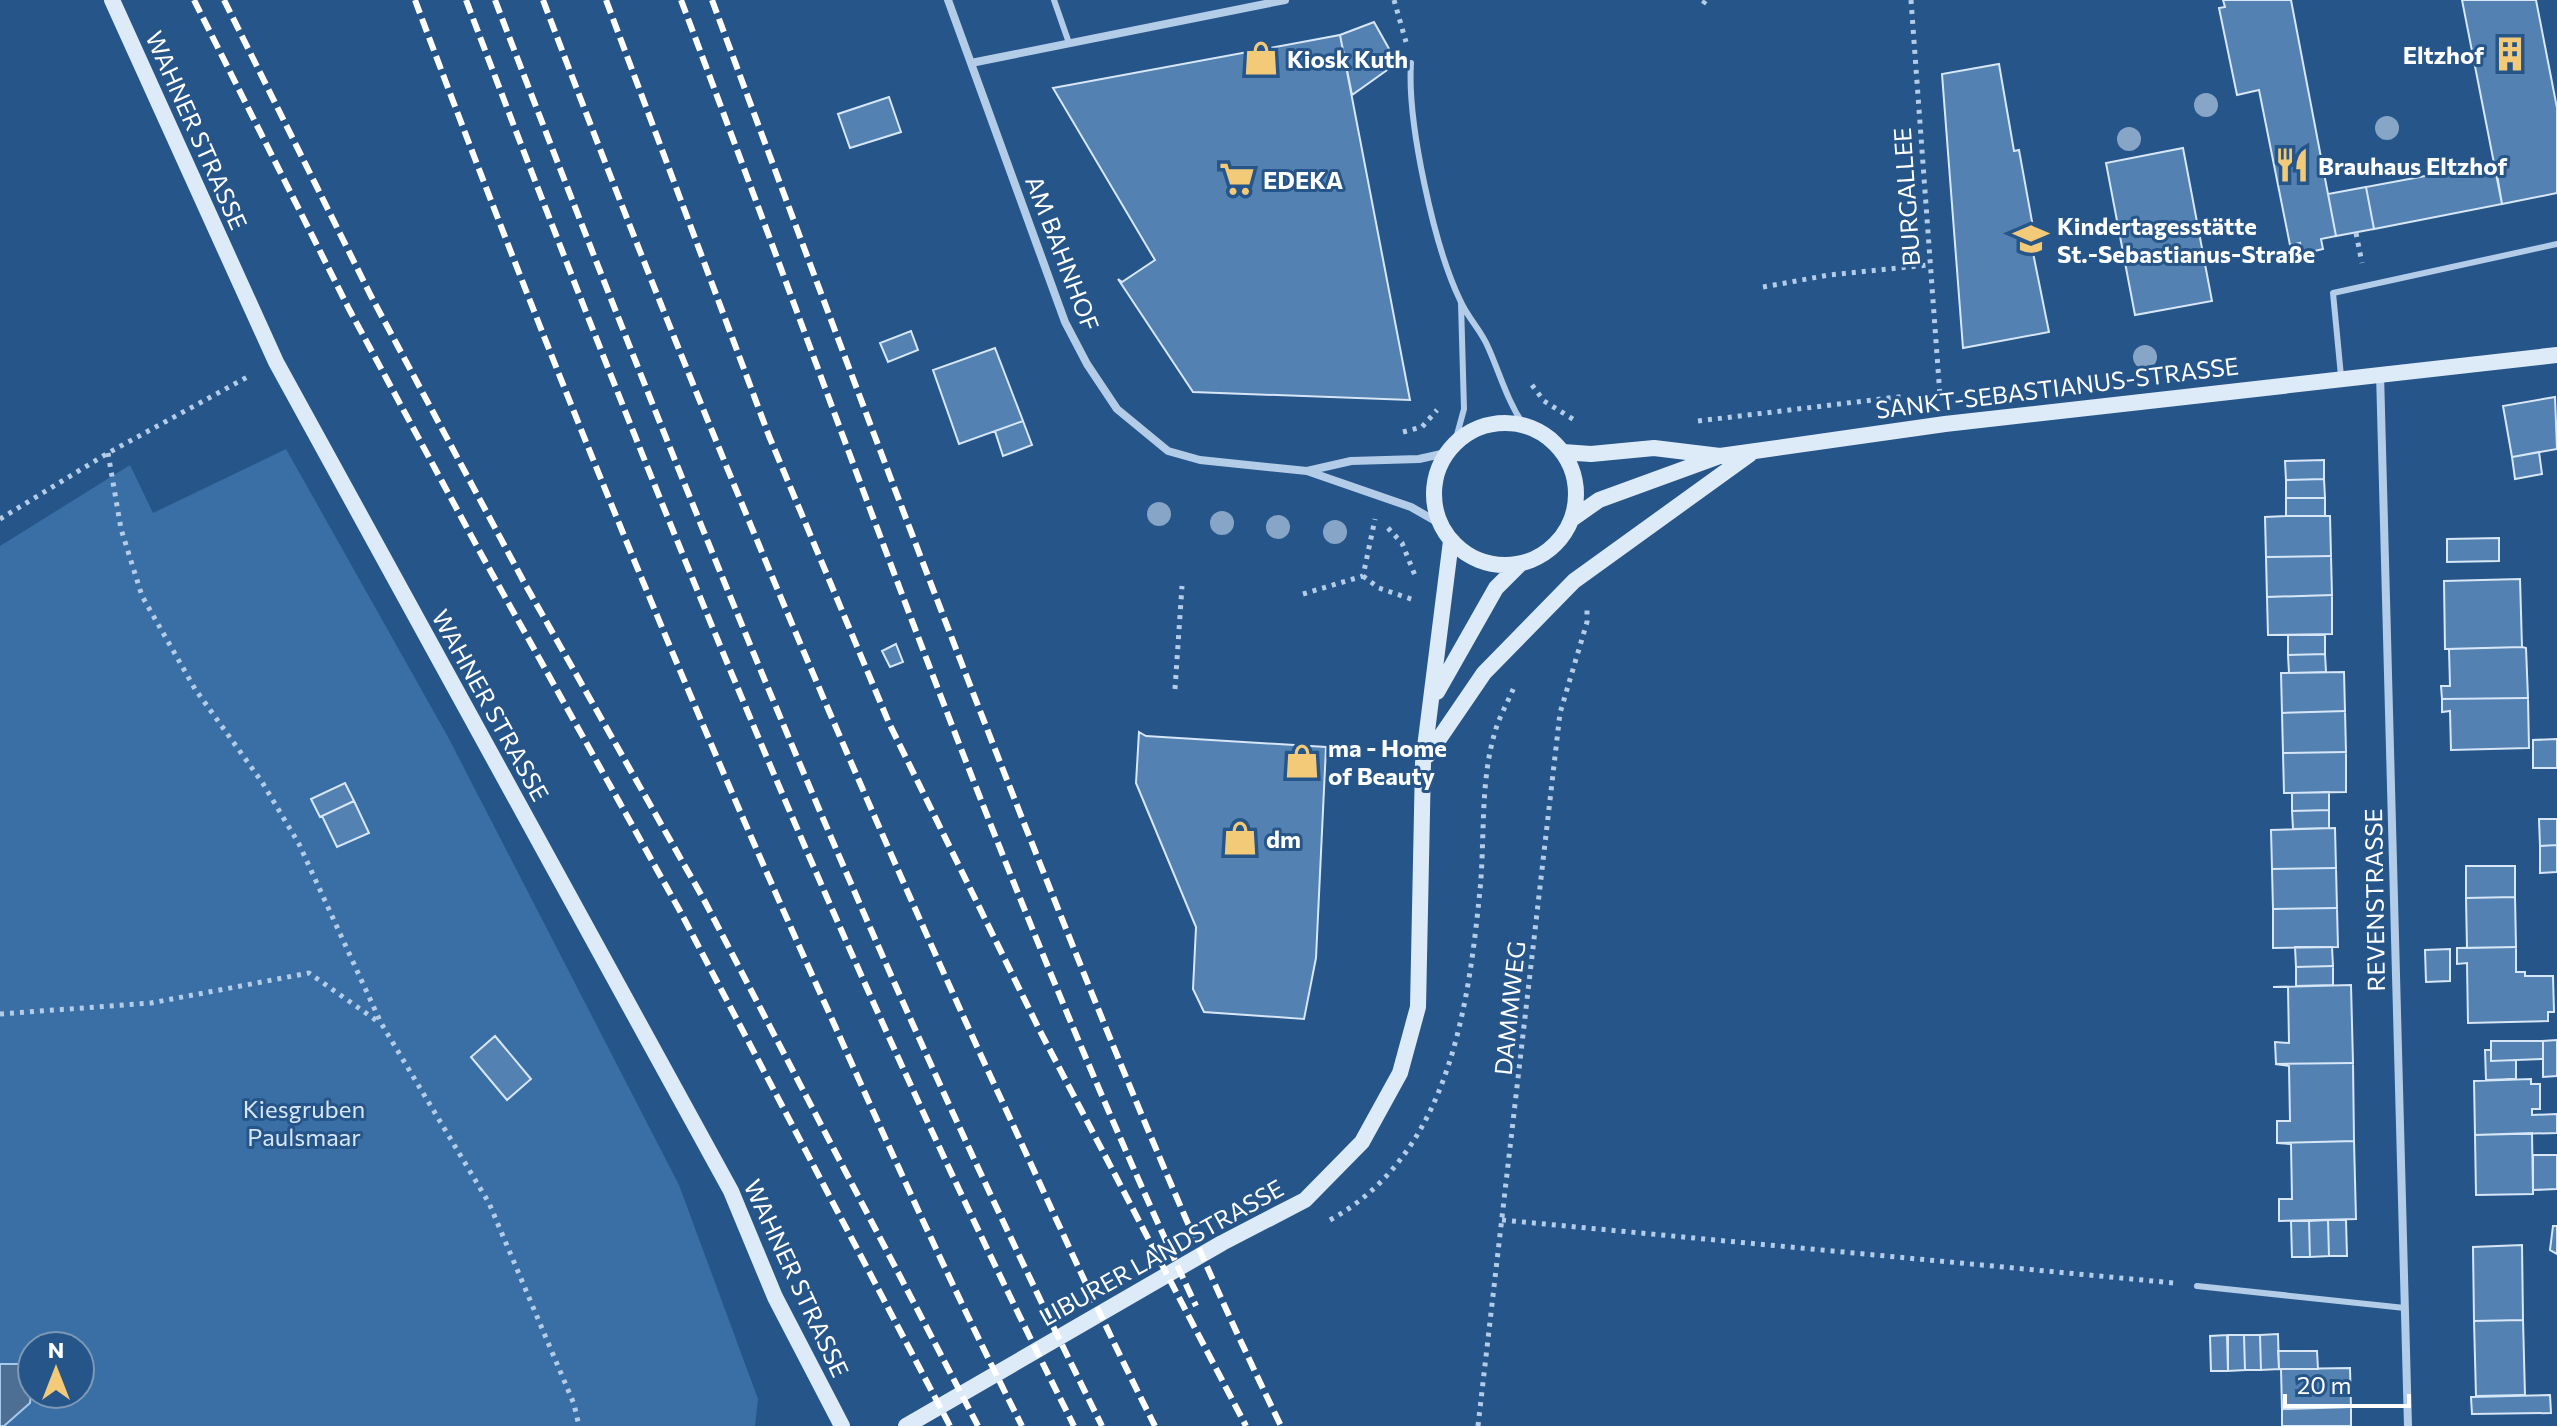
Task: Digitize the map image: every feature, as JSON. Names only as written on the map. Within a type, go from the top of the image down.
[{"type":"street","name":"WAHNER STRASSE","points":[[112,0],[276,362],[724,1177],[775,1297],[842,1426]]},
{"type":"street","name":"AM BAHNHOF","points":[[948,0],[1065,322],[1117,409],[1168,451],[1200,460],[1307,471],[1411,507],[1439,523]]},
{"type":"street","points":[[971,63],[1285,0]]},
{"type":"street","name":"SANKT-SEBASTIANUS-STRASSE","points":[[1563,452],[1591,454],[1654,448],[1720,456],[1945,424],[2557,355]]},
{"type":"street","name":"REVENSTRASSE","points":[[2380,373],[2408,1426]]},
{"type":"street","points":[[1572,519],[1576,485],[1563,452],[1547,436],[1523,424],[1480,427],[1450,448],[1434,489],[1439,523],[1451,541],[1471,557],[1496,565],[1520,564],[1540,557],[1556,544],[1572,519],[1599,500],[1720,456]]},
{"type":"street","name":"AM BAHNHOF","points":[[1307,471],[1351,461],[1419,459],[1450,448]]},
{"type":"street","points":[[1423,763],[1484,673],[1574,581],[1753,452]]},
{"type":"street","name":"LIBURER LANDSTRASSE","points":[[906,1426],[1222,1243],[1305,1200],[1362,1142],[1400,1073],[1418,1007],[1423,763],[1434,697],[1451,541]]},
{"type":"street","name":"LIBURER LANDSTRASSE","points":[[1434,697],[1496,588],[1520,564]]},
{"type":"lane","points":[[1054,0],[1069,43]]},
{"type":"lane","points":[[1225,0],[1230,12]]},
{"type":"lane","points":[[1411,63],[1410,105],[1449,276],[1461,303],[1487,344],[1508,401],[1523,424]]},
{"type":"lane","points":[[2341,377],[2333,293],[2557,244]]},
{"type":"lane","points":[[1450,448],[1464,409],[1461,303]]},
{"type":"lane","points":[[2197,1286],[2405,1308]]},
{"type":"path","points":[[1394,0],[1411,63]]},
{"type":"path","name":"BURGALLEE","points":[[1911,0],[1940,392]]},
{"type":"path","points":[[1763,287],[1829,275],[1929,265]]},
{"type":"path","points":[[0,519],[108,453],[276,362]]},
{"type":"path","points":[[108,453],[121,529],[142,596],[195,689],[262,782],[299,844],[381,1023],[489,1203],[574,1404],[579,1426]]},
{"type":"path","points":[[1363,576],[1375,514]]},
{"type":"path","points":[[1303,594],[1363,576]]},
{"type":"path","points":[[1363,576],[1379,588],[1419,602]]},
{"type":"path","points":[[1175,689],[1182,586]]},
{"type":"path","name":"DAMMWEG","points":[[1478,1426],[1560,713],[1587,622],[1588,596]]},
{"type":"path","points":[[0,1014],[151,1003],[309,973],[381,1023]]},
{"type":"path","points":[[1502,1220],[2197,1286]]},
{"type":"green space","name":"Kiesgruben Paulsmaar","points":[[286,449],[448,737],[679,1185],[758,1399],[755,1426],[0,1426],[0,546],[130,465],[153,513]]},
{"type":"shaded area","points":[[0,1364],[16,1364],[16,1410],[22,1410],[0,1426]]},
{"type":"building","points":[[2223,0],[2291,0],[2336,236],[2321,239],[2323,249],[2302,254],[2300,243],[2290,245],[2259,90],[2237,95],[2219,8],[2225,7]]},
{"type":"building","name":"Eltzhof","points":[[2462,0],[2536,0],[2557,108],[2557,193],[2502,204]]},
{"type":"building","points":[[1374,22],[1397,63],[1352,95],[1340,35]]},
{"type":"building","name":"EDEKA","points":[[1340,35],[1410,400],[1193,392],[1118,279],[1122,282],[1155,260],[1053,88]]},
{"type":"building","points":[[1999,64],[2014,151],[2019,150],[2035,238],[2030,238],[2049,332],[1963,348],[1942,74]]},
{"type":"building","points":[[889,97],[901,132],[850,148],[838,114]]},
{"type":"building","points":[[2183,148],[2212,301],[2135,315],[2106,163]]},
{"type":"building","points":[[2495,163],[2502,204],[2374,229],[2366,187]]},
{"type":"building","points":[[2366,187],[2374,229],[2336,236],[2328,194]]},
{"type":"building","points":[[911,331],[918,350],[888,362],[880,343]]},
{"type":"building","points":[[995,348],[1023,421],[959,444],[933,370]]},
{"type":"building","points":[[2555,397],[2557,449],[2512,457],[2503,406]]},
{"type":"building","points":[[1023,421],[1032,445],[1003,456],[995,431]]},
{"type":"building","points":[[2539,452],[2542,474],[2515,479],[2512,457]]},
{"type":"building","points":[[2324,460],[2324,479],[2286,480],[2285,461]]},
{"type":"building","points":[[2324,479],[2325,498],[2286,498],[2286,480]]},
{"type":"building","points":[[2286,498],[2325,498],[2325,516],[2286,516]]},
{"type":"building","points":[[2330,516],[2331,556],[2266,557],[2265,517]]},
{"type":"building","points":[[2499,538],[2499,561],[2447,562],[2447,539]]},
{"type":"building","points":[[2331,556],[2332,595],[2267,597],[2266,557]]},
{"type":"building","points":[[2520,579],[2522,647],[2445,649],[2444,581]]},
{"type":"building","points":[[2332,595],[2332,634],[2268,635],[2267,597]]},
{"type":"building","points":[[2288,635],[2325,635],[2325,654],[2288,655]]},
{"type":"building","points":[[896,644],[903,662],[890,667],[882,651]]},
{"type":"building","points":[[2526,648],[2528,698],[2442,699],[2441,686],[2450,686],[2449,649]]},
{"type":"building","points":[[2325,654],[2326,672],[2289,673],[2288,655]]},
{"type":"building","points":[[2344,672],[2345,711],[2282,713],[2281,673]]},
{"type":"building","points":[[2528,698],[2529,748],[2451,750],[2450,711],[2442,712],[2442,699]]},
{"type":"building","points":[[2345,711],[2346,752],[2283,753],[2282,713]]},
{"type":"building","name":"dm","points":[[1139,732],[1146,736],[1326,747],[1316,958],[1304,1019],[1204,1012],[1193,989],[1196,927],[1136,783]]},
{"type":"building","points":[[2557,739],[2557,768],[2533,768],[2533,740]]},
{"type":"building","points":[[2346,752],[2346,792],[2284,793],[2283,753]]},
{"type":"building","points":[[345,783],[354,801],[320,817],[311,799]]},
{"type":"building","points":[[2329,792],[2329,810],[2292,811],[2292,793]]},
{"type":"building","points":[[354,801],[369,833],[337,847],[322,816]]},
{"type":"building","points":[[2329,810],[2329,828],[2293,829],[2292,811]]},
{"type":"building","points":[[2539,819],[2557,819],[2557,845],[2540,846]]},
{"type":"building","points":[[2335,828],[2336,868],[2272,869],[2271,830]]},
{"type":"building","points":[[2557,845],[2557,872],[2540,873],[2540,846]]},
{"type":"building","points":[[2466,866],[2515,866],[2515,897],[2466,898]]},
{"type":"building","points":[[2336,868],[2337,908],[2273,909],[2272,869]]},
{"type":"building","points":[[2515,897],[2516,947],[2467,948],[2466,898]]},
{"type":"building","points":[[2337,908],[2338,947],[2273,948],[2273,909]]},
{"type":"building","points":[[2295,947],[2332,947],[2333,966],[2296,967]]},
{"type":"building","points":[[2516,947],[2516,972],[2525,972],[2525,976],[2553,976],[2554,1012],[2548,1012],[2548,1021],[2468,1023],[2467,963],[2457,964],[2457,948]]},
{"type":"building","points":[[2450,949],[2450,981],[2426,982],[2425,950]]},
{"type":"building","points":[[2333,966],[2333,985],[2296,986],[2296,967]]},
{"type":"building","points":[[2351,985],[2353,1063],[2276,1064],[2275,1042],[2289,1043],[2288,987],[2273,987]]},
{"type":"building","points":[[495,1036],[531,1079],[507,1100],[471,1057]]},
{"type":"building","points":[[2557,1040],[2557,1076],[2543,1077],[2543,1041]]},
{"type":"building","points":[[2491,1041],[2543,1041],[2543,1059],[2491,1061]]},
{"type":"building","points":[[2485,1050],[2491,1050],[2491,1061],[2516,1060],[2516,1079],[2486,1080]]},
{"type":"building","points":[[2353,1063],[2354,1141],[2277,1143],[2277,1121],[2290,1121],[2289,1066],[2275,1064]]},
{"type":"building","points":[[2531,1079],[2531,1084],[2540,1084],[2540,1109],[2532,1109],[2532,1115],[2557,1114],[2557,1133],[2475,1135],[2474,1081]]},
{"type":"building","points":[[2532,1133],[2533,1194],[2476,1195],[2475,1135]]},
{"type":"building","points":[[2354,1141],[2356,1219],[2279,1221],[2279,1199],[2292,1199],[2291,1144],[2277,1143]]},
{"type":"building","points":[[2533,1155],[2557,1155],[2557,1189],[2533,1190]]},
{"type":"building","points":[[2328,1220],[2329,1256],[2310,1257],[2309,1221]]},
{"type":"building","points":[[2328,1220],[2346,1220],[2347,1256],[2329,1256]]},
{"type":"building","points":[[2291,1221],[2309,1221],[2310,1257],[2292,1257]]},
{"type":"building","points":[[2553,1226],[2557,1226],[2557,1254],[2550,1250]]},
{"type":"building","points":[[2522,1245],[2523,1320],[2474,1321],[2473,1247]]},
{"type":"building","points":[[2523,1320],[2525,1395],[2476,1396],[2474,1321]]},
{"type":"building","points":[[2278,1334],[2279,1369],[2261,1370],[2260,1335]]},
{"type":"building","points":[[2227,1335],[2228,1371],[2211,1371],[2210,1336]]},
{"type":"building","points":[[2228,1335],[2244,1335],[2245,1370],[2228,1371]]},
{"type":"building","points":[[2244,1335],[2260,1335],[2261,1370],[2245,1370]]},
{"type":"building","points":[[2278,1351],[2317,1351],[2318,1369],[2279,1369]]},
{"type":"building","points":[[2350,1368],[2351,1407],[2282,1409],[2281,1369]]},
{"type":"building","points":[[2550,1395],[2551,1413],[2472,1414],[2471,1397]]},
{"type":"building","points":[[2351,1407],[2351,1426],[2282,1426],[2282,1409]]},
{"type":"railway","points":[[194,0],[349,309],[680,911],[950,1426]]},
{"type":"railway","points":[[224,0],[371,296],[525,584],[703,898],[978,1426]]},
{"type":"railway","points":[[415,0],[563,384],[720,765],[900,1171],[1022,1426]]},
{"type":"railway","points":[[466,0],[678,542],[828,900],[907,1077],[1074,1426]]},
{"type":"railway","points":[[495,0],[708,541],[858,899],[1017,1252],[1102,1426]]},
{"type":"railway","points":[[543,0],[702,406],[813,674],[989,1073],[1155,1426]]},
{"type":"railway","points":[[606,0],[769,436],[889,723],[1039,1029],[1246,1426]]},
{"type":"railway","points":[[681,0],[990,822],[1055,985],[1196,1306]]},
{"type":"railway","points":[[712,0],[915,542],[1069,937],[1186,1218],[1281,1426]]},
{"type":"place","name":"Eltzhof","points":[[2510,54]]},
{"type":"place","name":"Kiosk Kuth","points":[[1261,58]]},
{"type":"place","name":"Brauhaus Eltzhof","points":[[2292,165]]},
{"type":"place","name":"EDEKA","points":[[1237,179]]},
{"type":"place","name":"Kindertagesstätte St.-Sebastianus-Straße","points":[[2031,239]]},
{"type":"place","name":"ma - Home of Beauty","points":[[1302,761]]},
{"type":"place","name":"dm","points":[[1240,838]]}]
